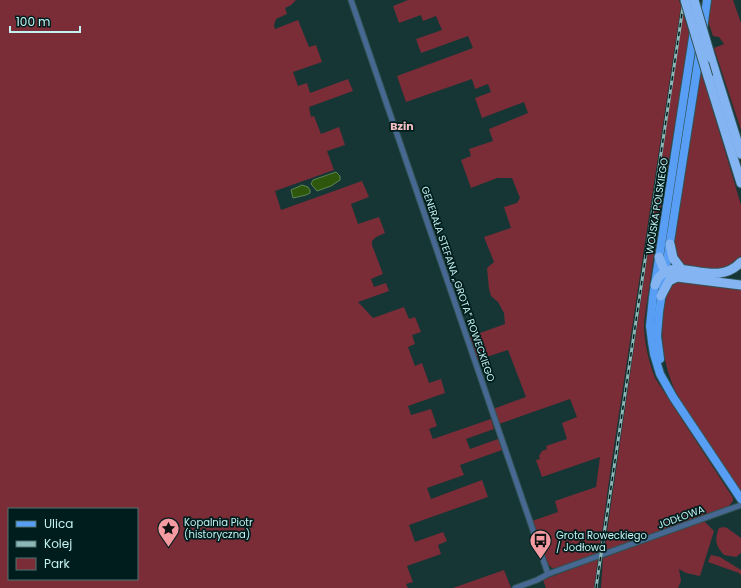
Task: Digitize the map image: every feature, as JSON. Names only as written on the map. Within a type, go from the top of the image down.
[{"type":"highway","points":[[685,0],[741,183]]},
{"type":"highway","points":[[694,0],[741,154]]},
{"type":"highway","points":[[730,119],[741,138]]},
{"type":"highway","points":[[670,244],[672,258],[679,273]]},
{"type":"highway","points":[[659,257],[665,272]]},
{"type":"highway","points":[[661,296],[669,281],[679,273],[719,274],[734,268],[741,262]]},
{"type":"highway","points":[[654,285],[659,276],[670,269],[679,273],[741,285]]},
{"type":"main road","name":"WOJSKA POLSKIEGO","points":[[699,0],[654,285],[650,326],[654,354],[665,384],[741,499]]},
{"type":"main road","name":"WOJSKA POLSKIEGO","points":[[682,409],[668,381],[661,361],[657,328],[707,0]]},
{"type":"street","name":"GENERAŁA STEFANA „GROTA” ROWECKIEGO","points":[[351,0],[548,574]]},
{"type":"street","name":"JODŁOWA","points":[[515,588],[537,580],[548,574],[741,505]]},
{"type":"green space","points":[[0,0],[296,0],[285,8],[287,14],[276,19],[274,25],[275,29],[298,20],[309,47],[316,45],[322,62],[293,72],[298,86],[307,83],[310,93],[348,79],[353,91],[309,107],[311,117],[314,116],[321,134],[339,127],[345,145],[327,151],[334,170],[275,191],[281,210],[362,181],[369,197],[351,204],[358,224],[379,217],[385,233],[376,237],[372,241],[372,245],[383,274],[371,279],[374,287],[386,283],[389,291],[358,302],[373,318],[404,307],[409,319],[415,317],[421,332],[412,335],[415,344],[408,347],[415,366],[422,363],[429,383],[441,379],[445,393],[408,406],[411,415],[431,409],[437,426],[429,429],[433,439],[491,419],[494,429],[466,439],[470,449],[498,439],[502,450],[460,465],[464,475],[427,488],[431,499],[482,480],[488,497],[409,525],[415,542],[443,532],[447,541],[438,545],[441,554],[407,566],[413,582],[406,584],[408,588],[0,588]]},
{"type":"green space","points":[[408,0],[679,0],[681,6],[599,554],[556,568],[552,568],[548,564],[532,521],[558,512],[555,501],[596,487],[600,457],[542,477],[536,460],[540,459],[539,456],[542,451],[547,449],[546,446],[567,439],[562,423],[577,417],[570,399],[499,424],[493,409],[526,397],[508,350],[477,360],[469,337],[505,324],[504,313],[498,302],[491,296],[489,289],[487,268],[494,262],[484,237],[511,228],[504,207],[517,203],[520,198],[512,178],[497,178],[471,188],[461,160],[471,156],[469,149],[493,141],[489,129],[528,113],[524,102],[482,118],[475,98],[491,92],[488,84],[475,89],[472,79],[406,102],[397,76],[473,48],[468,36],[421,53],[416,39],[442,30],[436,16],[423,21],[421,15],[399,23],[393,6]]},
{"type":"green space","points":[[710,0],[733,0],[741,23],[741,130],[714,48],[724,44],[719,37],[713,36],[707,18]]},
{"type":"green space","points":[[683,13],[690,36],[663,194],[644,322],[645,337],[648,357],[655,378],[733,498],[733,501],[728,507],[604,552]]},
{"type":"green space","points":[[700,67],[741,205],[741,256],[738,261],[726,269],[713,270],[684,265],[677,258],[674,249],[674,240]]},
{"type":"green space","points":[[675,280],[741,288],[741,498],[683,405],[668,370],[662,334],[664,301],[666,293]]},
{"type":"green space","points":[[704,521],[714,531],[700,576],[686,573],[679,569],[681,581],[678,588],[601,588],[603,558]]},
{"type":"green space","points":[[724,527],[741,538],[741,553],[736,557],[724,555],[719,549],[716,539],[717,532],[719,528]]},
{"type":"green space","points":[[711,555],[720,557],[741,570],[741,575],[708,562]]},
{"type":"green space","points":[[598,559],[594,588],[546,588],[543,580]]},
{"type":"green space","points":[[504,570],[511,588],[453,588]]},
{"type":"shaded area","points":[[336,172],[340,176],[340,180],[331,186],[317,191],[311,184],[313,180]]},
{"type":"shaded area","points":[[302,185],[308,187],[310,193],[293,198],[291,190]]},
{"type":"railway","points":[[596,588],[684,0]]},
{"type":"place","name":"Kopalnia Piotr (historyczna)","points":[[169,548]]},
{"type":"place","name":"Grota Roweckiego / Jodłowa","points":[[540,560]]},
{"type":"district","name":"Bzin","points":[[402,126]]}]
